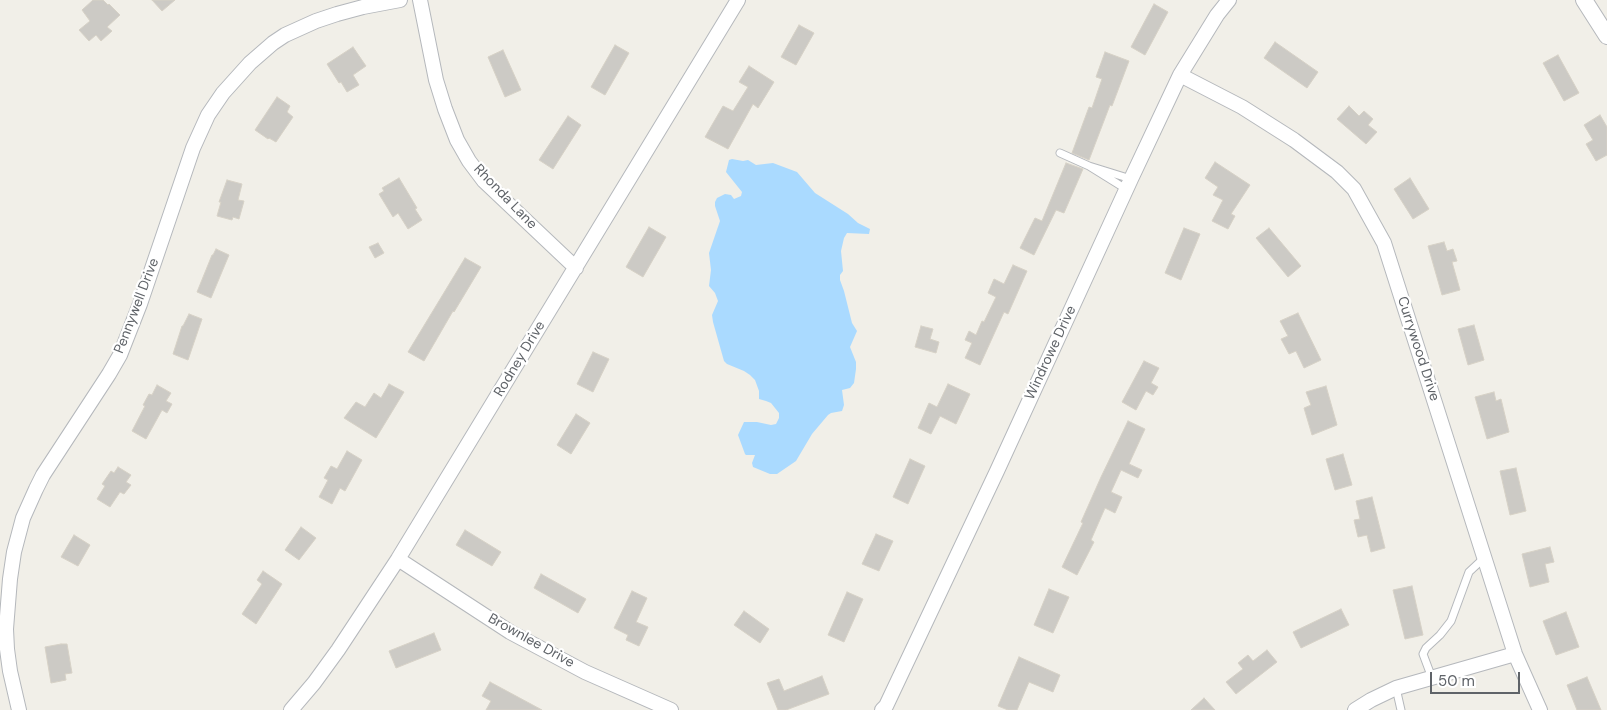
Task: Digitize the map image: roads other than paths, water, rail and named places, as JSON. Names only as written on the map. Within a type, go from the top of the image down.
[{"type":"street","name":"Pennywell Drive","points":[[19,710],[10,671],[6,629],[10,579],[16,542],[23,518],[43,475],[120,355],[140,304],[193,148],[208,115],[223,93],[244,69],[261,52],[286,35],[316,20],[363,7],[400,0]]},
{"type":"street","name":"Rhonda Lane","points":[[420,0],[441,96],[449,122],[469,161],[484,181],[576,268]]},
{"type":"street","name":"Rodney Drive","points":[[291,710],[338,650],[398,559],[738,0]]},
{"type":"street","name":"Windrowe Drive","points":[[882,710],[886,706],[1001,464],[1128,184],[1180,76],[1217,15],[1230,0]]},
{"type":"street","points":[[1584,0],[1607,36]]},
{"type":"street","name":"Currywood Drive","points":[[1180,76],[1242,107],[1294,140],[1337,172],[1354,189],[1384,242],[1515,654],[1540,710]]},
{"type":"street","name":"Brownlee Drive","points":[[398,559],[510,632],[585,672],[670,710]]},
{"type":"street","points":[[1355,710],[1396,688],[1515,654]]},
{"type":"lane","points":[[1060,153],[1128,184]]},
{"type":"lane","points":[[1089,166],[1128,184]]},
{"type":"lane","points":[[1432,678],[1423,654],[1426,648],[1451,621],[1470,572],[1484,558]]},
{"type":"lane","points":[[1396,688],[1401,710]]},
{"type":"water","points":[[729,160],[748,160],[756,165],[773,163],[797,172],[815,193],[848,214],[858,223],[870,229],[869,234],[847,233],[841,251],[843,271],[840,275],[840,280],[852,323],[857,331],[850,347],[856,362],[854,383],[850,388],[842,390],[844,405],[842,411],[828,415],[812,434],[796,461],[777,474],[770,474],[753,467],[752,463],[755,455],[745,454],[738,435],[744,422],[776,424],[779,413],[771,403],[759,399],[759,391],[755,380],[750,375],[724,361],[712,315],[718,301],[715,293],[709,286],[711,270],[709,253],[720,221],[715,202],[717,198],[725,194],[731,195],[734,199],[741,196],[742,192],[726,172]]}]
